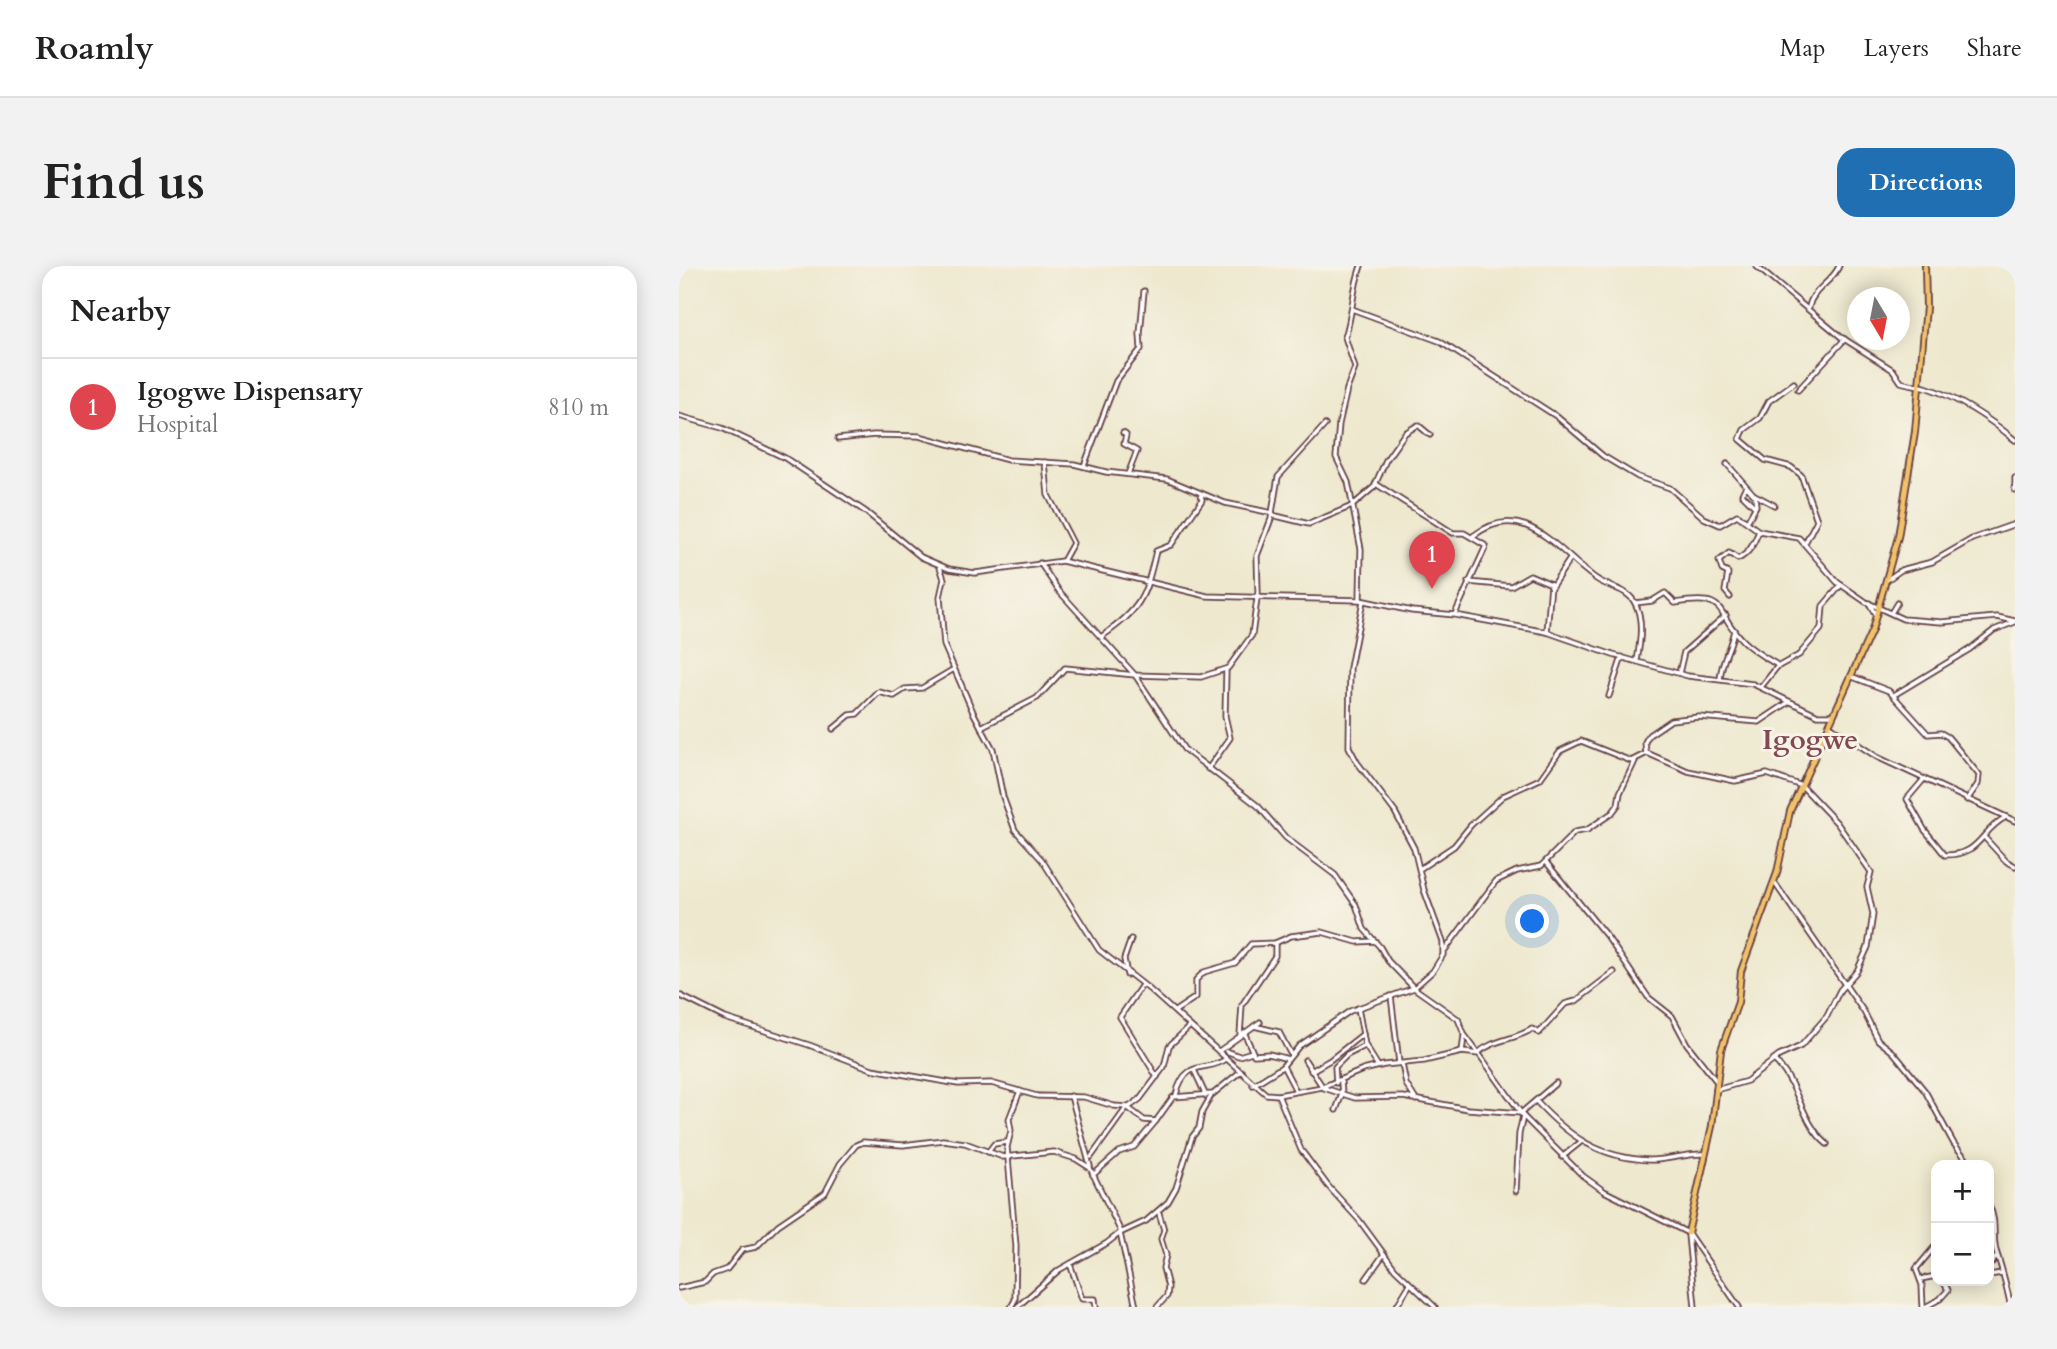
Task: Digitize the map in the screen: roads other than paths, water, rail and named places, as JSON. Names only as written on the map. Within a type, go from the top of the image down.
[{"type":"main road","points":[[1688,1233],[1716,1090],[1721,1050],[1738,1002],[1741,971],[1773,880],[1788,819],[1853,677],[1876,617],[1900,527],[1920,386],[1926,307],[1925,266]]},
{"type":"street","points":[[1361,266],[1352,294],[1352,309],[1345,341],[1355,368],[1346,389],[1336,457],[1347,482],[1363,555],[1361,600],[1350,668],[1349,747],[1357,762],[1395,812],[1421,868],[1424,890],[1443,942],[1443,952]]},
{"type":"street","points":[[1756,266],[1809,307],[1845,340],[1894,371],[1901,382],[1920,386],[1987,418],[2015,440]]},
{"type":"street","points":[[1809,307],[1812,297],[1839,266]]},
{"type":"street","points":[[1084,466],[1116,381],[1141,349],[1144,291]]},
{"type":"street","points":[[1352,309],[1437,340],[1556,416],[1622,468],[1659,487],[1672,489],[1706,520],[1720,525],[1735,514],[1759,531],[1798,537],[1841,585],[1869,603],[1906,620],[1942,622],[1996,617],[2015,622]]},
{"type":"street","points":[[1798,390],[1845,340]]},
{"type":"street","points":[[1794,383],[1769,401],[1760,418],[1744,430],[1740,439],[1765,460],[1791,467],[1803,477],[1817,520],[1805,543]]},
{"type":"street","points":[[679,416],[722,428],[785,458],[866,512],[921,557],[940,567],[975,573],[1039,562],[1063,561],[1207,596],[1361,600],[1412,611],[1455,615],[1547,632],[1679,673],[1761,687],[1818,715],[1834,715]]},
{"type":"street","points":[[1208,769],[1230,738],[1224,682],[1228,668],[1251,638],[1258,592],[1257,556],[1272,514],[1278,477],[1325,425]]},
{"type":"street","points":[[838,439],[874,435],[919,436],[1009,460],[1084,466],[1167,479],[1225,503],[1309,524],[1352,506],[1376,484],[1386,460],[1408,429],[1421,425],[1430,435]]},
{"type":"street","points":[[1123,433],[1126,435],[1124,444],[1137,451],[1128,474]]},
{"type":"street","points":[[1045,462],[1048,495],[1073,543],[1063,561]]},
{"type":"street","points":[[1727,464],[1755,495],[1774,505]]},
{"type":"street","points":[[2015,478],[2015,490]]},
{"type":"street","points":[[1376,484],[1453,533],[1473,536],[1486,546],[1455,615]]},
{"type":"street","points":[[1746,487],[1742,494],[1755,507]]},
{"type":"street","points":[[1101,637],[1131,615],[1156,550],[1171,545],[1202,500],[1201,494]]},
{"type":"street","points":[[1747,522],[1755,507],[1755,495]]},
{"type":"street","points":[[1473,536],[1488,527],[1526,524],[1538,529],[1570,559],[1608,587],[1626,592],[1635,603],[1641,634],[1637,661]]},
{"type":"street","points":[[1885,582],[1901,570],[1932,562],[1972,539],[2015,524]]},
{"type":"street","points":[[1730,597],[1725,591],[1728,573],[1722,570],[1719,561],[1730,553],[1738,559],[1742,556],[1754,544],[1759,531]]},
{"type":"street","points":[[1547,632],[1548,601],[1552,587],[1570,559]]},
{"type":"street","points":[[1039,562],[1059,591],[1135,675],[1179,743],[1208,769],[1258,806],[1286,838],[1335,875],[1349,894],[1364,929],[1388,961],[1414,988],[1458,1019],[1464,1034],[1522,1115],[1591,1183],[1688,1233],[1739,1307]]},
{"type":"street","points":[[940,567],[944,579],[940,597],[942,638],[993,749],[1002,791],[1015,830],[1042,860],[1097,947],[1266,1094],[1278,1095],[1323,1087],[1378,1066],[1462,1052],[1479,1054],[1507,1038],[1521,1037],[1532,1029],[1539,1033],[1565,1004],[1576,1001],[1613,972]]},
{"type":"street","points":[[1468,582],[1505,586],[1517,584],[1531,575],[1552,587]]},
{"type":"street","points":[[1761,687],[1779,666],[1799,654],[1821,629],[1824,604],[1841,585]]},
{"type":"street","points":[[1635,603],[1652,601],[1666,593],[1675,603],[1694,599],[1710,601],[1726,615],[1734,630],[1758,654],[1779,666]]},
{"type":"street","points":[[1869,603],[1876,617]]},
{"type":"street","points":[[1891,613],[1897,603]]},
{"type":"street","points":[[1679,673],[1684,652],[1726,615]]},
{"type":"street","points":[[1894,695],[1970,649],[1995,630],[2015,622]]},
{"type":"street","points":[[1720,679],[1721,662],[1730,648],[1734,630]]},
{"type":"street","points":[[1609,696],[1622,657]]},
{"type":"street","points":[[981,727],[1037,698],[1065,668],[1135,675],[1207,677],[1228,668]]},
{"type":"street","points":[[833,729],[849,716],[857,714],[879,692],[894,696],[905,690],[922,688],[955,669]]},
{"type":"street","points":[[1853,677],[1894,695],[1928,734],[1941,733],[1948,737],[1976,770],[1979,782],[1967,800]]},
{"type":"street","points":[[1646,754],[1645,743],[1649,735],[1671,720],[1699,718],[1747,724],[1761,722],[1789,702]]},
{"type":"street","points":[[1829,726],[1877,757],[2015,821]]},
{"type":"street","points":[[1421,868],[1454,846],[1471,825],[1503,796],[1540,779],[1562,750],[1583,741],[1628,761],[1646,754],[1701,774],[1735,781],[1766,774],[1802,786],[1834,818],[1871,874],[1867,885],[1873,910],[1871,938],[1857,971],[1845,985],[1827,1016],[1806,1040],[1747,1081],[1716,1090]]},
{"type":"street","points":[[1253,1085],[1283,1066],[1305,1041],[1358,1008],[1414,988],[1433,971],[1443,952],[1496,881],[1517,871],[1539,867],[1575,832],[1587,830],[1612,813],[1618,805],[1620,793],[1635,760]]},
{"type":"street","points":[[1924,779],[1907,799],[1924,829],[1945,855],[1967,852],[2006,817]]},
{"type":"street","points":[[1985,836],[2006,861],[2015,866]]},
{"type":"street","points":[[1545,861],[1608,938],[1620,960],[1648,997],[1672,1016],[1688,1044],[1717,1082]]},
{"type":"street","points":[[1773,880],[1845,985],[1878,1040],[1893,1052],[1925,1091],[1954,1144],[1967,1160]]},
{"type":"street","points":[[1174,1012],[1196,997],[1196,980],[1202,974],[1235,963],[1251,944],[1275,943],[1291,936],[1322,932],[1357,942],[1375,942]]},
{"type":"street","points":[[1127,975],[1124,959],[1131,939]]},
{"type":"street","points":[[1275,943],[1275,956],[1243,1005],[1242,1034],[1254,1055],[1290,1057]]},
{"type":"street","points":[[1142,985],[1120,1017],[1157,1077]]},
{"type":"street","points":[[679,995],[725,1018],[872,1069],[958,1084],[991,1083],[1037,1096],[1071,1096],[1128,1107],[1144,1119],[1156,1121]]},
{"type":"street","points":[[1391,996],[1401,1064],[1406,1084],[1416,1100]]},
{"type":"street","points":[[1358,1008],[1365,1046],[1378,1066]]},
{"type":"street","points":[[1219,1051],[1226,1049],[1233,1040],[1260,1022]]},
{"type":"street","points":[[1090,1159],[1128,1107],[1140,1100],[1157,1077],[1168,1060],[1168,1047],[1190,1026]]},
{"type":"street","points":[[1254,1026],[1279,1031],[1290,1057]]},
{"type":"street","points":[[1311,1071],[1363,1034]]},
{"type":"street","points":[[1462,1052],[1464,1034]]},
{"type":"street","points":[[1233,1040],[1236,1047]]},
{"type":"street","points":[[1336,1110],[1342,1094],[1335,1067],[1347,1055],[1365,1046]]},
{"type":"street","points":[[1226,1049],[1239,1056],[1252,1052]]},
{"type":"street","points":[[1226,1049],[1226,1058]]},
{"type":"street","points":[[1177,1095],[1182,1079],[1194,1070],[1226,1058]]},
{"type":"street","points":[[1305,1060],[1323,1087],[1355,1098],[1416,1100],[1522,1115]]},
{"type":"street","points":[[1774,1060],[1786,1074],[1814,1132],[1828,1144]]},
{"type":"street","points":[[1283,1066],[1296,1091]]},
{"type":"street","points":[[1194,1070],[1206,1096]]},
{"type":"street","points":[[1017,1307],[1070,1264],[1158,1212],[1175,1192],[1192,1137],[1199,1128],[1203,1108],[1213,1094],[1241,1071]]},
{"type":"street","points":[[1516,1191],[1518,1134],[1522,1115],[1556,1083]]},
{"type":"street","points":[[1011,1307],[1015,1300],[1017,1250],[1007,1142],[1011,1130],[1010,1113],[1020,1091]]},
{"type":"street","points":[[1093,1175],[1119,1152],[1134,1147],[1156,1121],[1169,1100],[1177,1095],[1213,1094]]},
{"type":"street","points":[[1278,1095],[1301,1150],[1384,1254],[1435,1307]]},
{"type":"street","points":[[1071,1096],[1090,1159],[1090,1168],[1120,1233],[1136,1307]]},
{"type":"street","points":[[1536,1101],[1581,1141],[1607,1155],[1647,1160],[1704,1154]]},
{"type":"street","points":[[679,1288],[705,1282],[712,1274],[727,1269],[742,1250],[756,1247],[778,1225],[825,1194],[840,1164],[859,1143],[903,1145],[943,1140],[1008,1158],[1054,1152],[1076,1159],[1090,1168]]},
{"type":"street","points":[[1562,1157],[1581,1141]]},
{"type":"street","points":[[988,1152],[994,1144],[1007,1142]]},
{"type":"street","points":[[1007,1150],[1016,1156]]},
{"type":"street","points":[[1157,1307],[1167,1296],[1168,1287],[1163,1268],[1166,1254],[1161,1239],[1164,1230],[1158,1212]]},
{"type":"street","points":[[1994,1220],[1997,1256],[2011,1307]]},
{"type":"street","points":[[1688,1233],[1695,1307]]},
{"type":"street","points":[[1931,1251],[1916,1269],[1921,1279],[1924,1307],[1940,1299],[1948,1290],[1946,1286]]},
{"type":"street","points":[[1367,1279],[1384,1254]]},
{"type":"street","points":[[1994,1260],[1997,1256]]},
{"type":"street","points":[[1070,1264],[1082,1299],[1095,1299],[1096,1307]]},
{"type":"street","points":[[1994,1274],[2002,1273]]},
{"type":"street","points":[[1921,1279],[1931,1277]]},
{"type":"street","points":[[1396,1307],[1410,1284]]},
{"type":"place","name":"Igogwe Dispensary","points":[[1432,589]]},
{"type":"district","name":"Igogwe","points":[[1810,739]]}]
